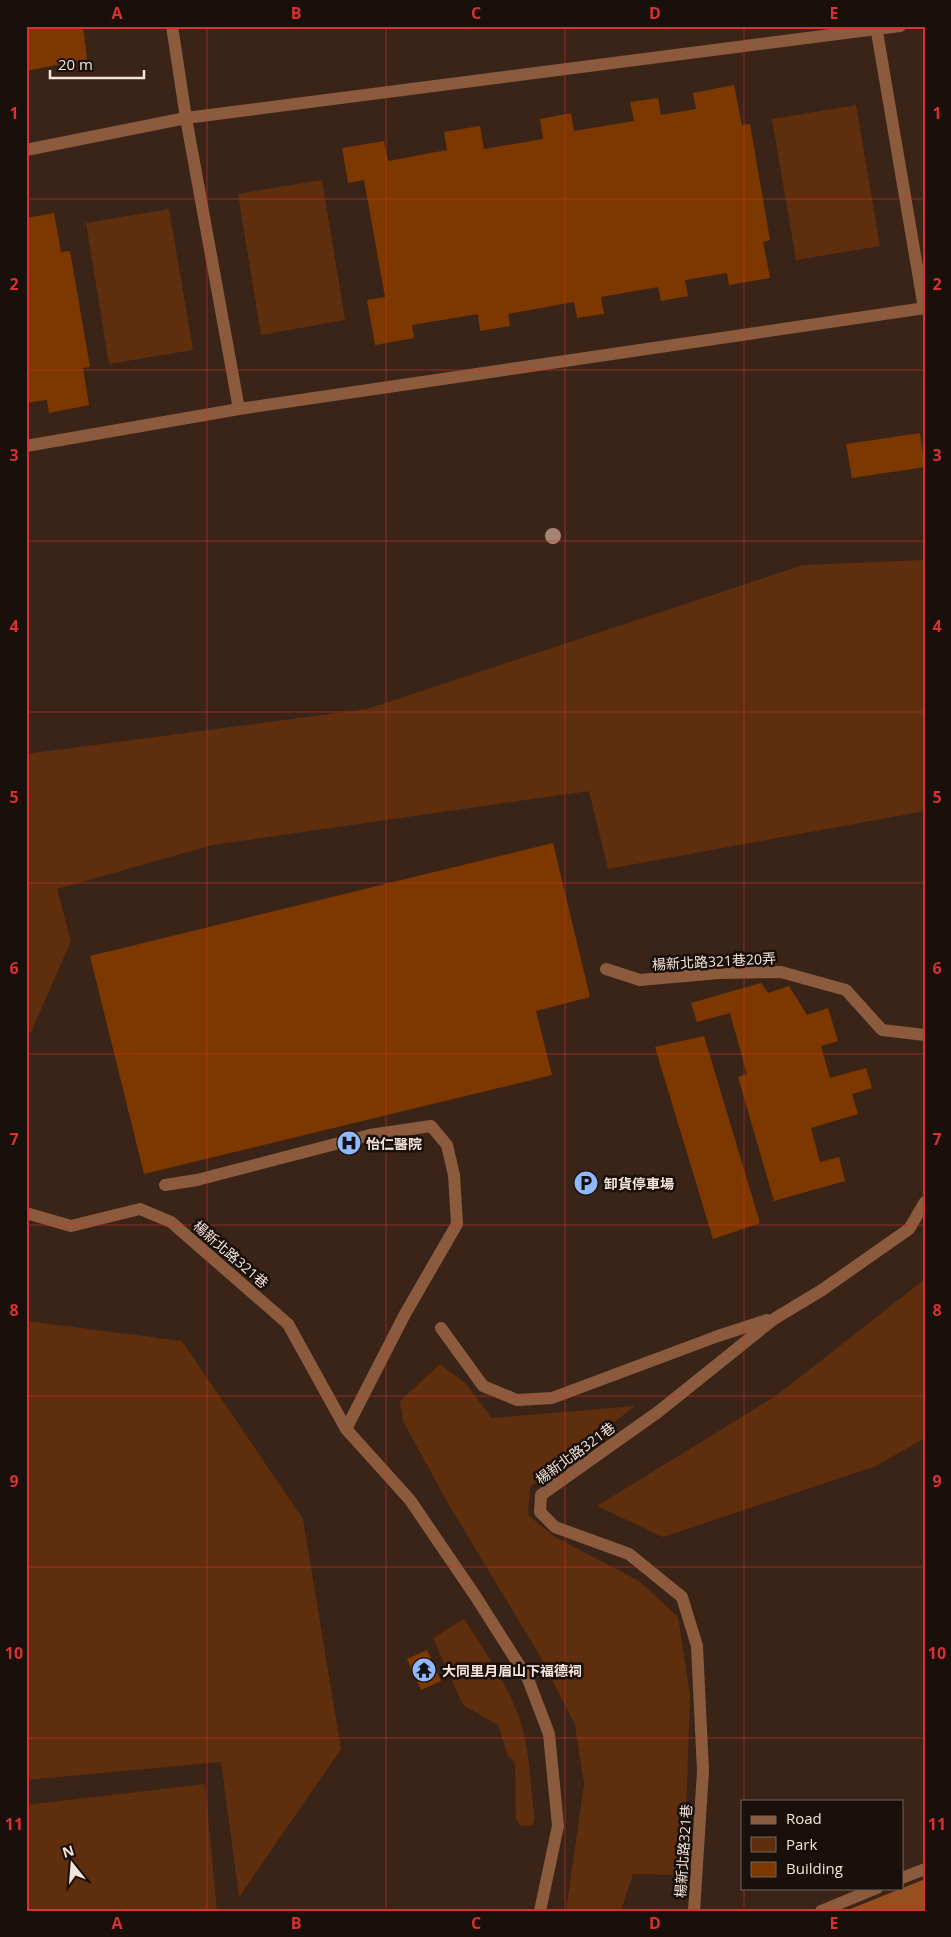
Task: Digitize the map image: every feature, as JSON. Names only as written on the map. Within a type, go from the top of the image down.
[{"type":"street","points":[[172,26],[186,118],[239,409]]},
{"type":"street","points":[[26,150],[186,118],[900,26]]},
{"type":"street","points":[[26,446],[239,409],[924,308],[876,28]]},
{"type":"street","name":"楊新北路321巷20弄","points":[[606,969],[640,980],[719,973],[781,972],[846,990],[882,1030],[925,1035]]},
{"type":"street","points":[[165,1185],[197,1180],[370,1135],[431,1126],[448,1145],[454,1175],[457,1224],[405,1314],[346,1429]]},
{"type":"street","name":"楊新北路321巷","points":[[694,1911],[703,1771],[697,1646],[682,1598],[629,1554],[555,1527],[540,1512],[541,1495],[658,1412],[774,1318],[822,1290],[909,1229],[925,1202]]},
{"type":"street","name":"楊新北路321巷","points":[[26,1212],[71,1226],[140,1209],[171,1222],[288,1324],[346,1429],[410,1500],[476,1597],[528,1679],[549,1734],[558,1826],[540,1911]]},
{"type":"street","points":[[441,1328],[482,1386],[517,1400],[552,1398],[718,1336],[774,1318]]},
{"type":"street","points":[[904,1877],[925,1869]]},
{"type":"street","points":[[821,1911],[872,1890]]},
{"type":"green space","points":[[856,105],[880,246],[796,260],[772,119]]},
{"type":"green space","points":[[322,180],[345,320],[261,335],[238,194]]},
{"type":"green space","points":[[169,209],[193,350],[109,364],[86,223]]},
{"type":"green space","points":[[925,560],[925,811],[608,869],[589,791],[212,845],[57,889],[71,941],[31,1032],[26,1033],[26,754],[367,709],[803,565]]},
{"type":"green space","points":[[925,1279],[925,1438],[876,1466],[663,1537],[597,1506],[776,1396]]},
{"type":"green space","points":[[26,1321],[182,1341],[303,1519],[341,1749],[239,1897],[221,1762],[26,1780]]},
{"type":"green space","points":[[440,1364],[465,1383],[492,1418],[635,1406],[530,1487],[528,1515],[555,1537],[639,1581],[678,1617],[690,1695],[684,1875],[633,1874],[621,1911],[566,1911],[584,1784],[575,1725],[540,1656],[446,1500],[403,1421],[400,1401]]},
{"type":"green space","points":[[464,1619],[502,1680],[520,1720],[526,1744],[535,1819],[532,1826],[520,1825],[516,1819],[515,1762],[508,1756],[498,1725],[463,1705],[433,1638]]},
{"type":"green space","points":[[205,1784],[217,1911],[26,1911],[26,1805]]},
{"type":"shaded area","points":[[925,1879],[925,1911],[845,1911],[898,1890],[904,1890],[904,1887]]},
{"type":"building","points":[[26,26],[83,26],[87,59],[26,71]]},
{"type":"building","points":[[734,85],[742,125],[750,124],[770,240],[763,242],[770,278],[729,285],[727,273],[685,280],[688,296],[661,301],[658,287],[601,297],[604,314],[577,318],[574,302],[508,314],[510,326],[480,331],[478,314],[412,325],[414,338],[375,345],[367,300],[385,297],[364,180],[348,183],[342,148],[384,141],[388,161],[447,150],[444,132],[480,126],[484,149],[543,139],[540,119],[571,113],[574,131],[634,121],[630,102],[658,98],[661,115],[696,109],[693,93]]},
{"type":"building","points":[[54,213],[61,252],[70,251],[90,367],[83,368],[89,405],[49,413],[47,400],[26,403],[26,218]]},
{"type":"building","points":[[920,433],[925,467],[852,478],[846,444]]},
{"type":"building","name":"怡仁醫院","points":[[553,843],[590,997],[536,1011],[552,1075],[144,1174],[90,956]]},
{"type":"building","points":[[761,983],[768,993],[789,986],[807,1015],[828,1008],[838,1041],[821,1046],[830,1078],[866,1068],[872,1088],[852,1094],[858,1114],[811,1128],[820,1162],[839,1157],[845,1181],[774,1201],[738,1077],[747,1074],[730,1013],[697,1022],[691,1003]]},
{"type":"building","points":[[704,1036],[760,1223],[713,1239],[655,1047]]},
{"type":"building","name":"大同里月眉山下福德祠","points":[[427,1650],[441,1681],[421,1690],[407,1659]]},
{"type":"place","name":"怡仁醫院","points":[[349,1143]]},
{"type":"place","name":"卸貨停車場","points":[[586,1183]]},
{"type":"place","name":"大同里月眉山下福德祠","points":[[424,1670]]}]
